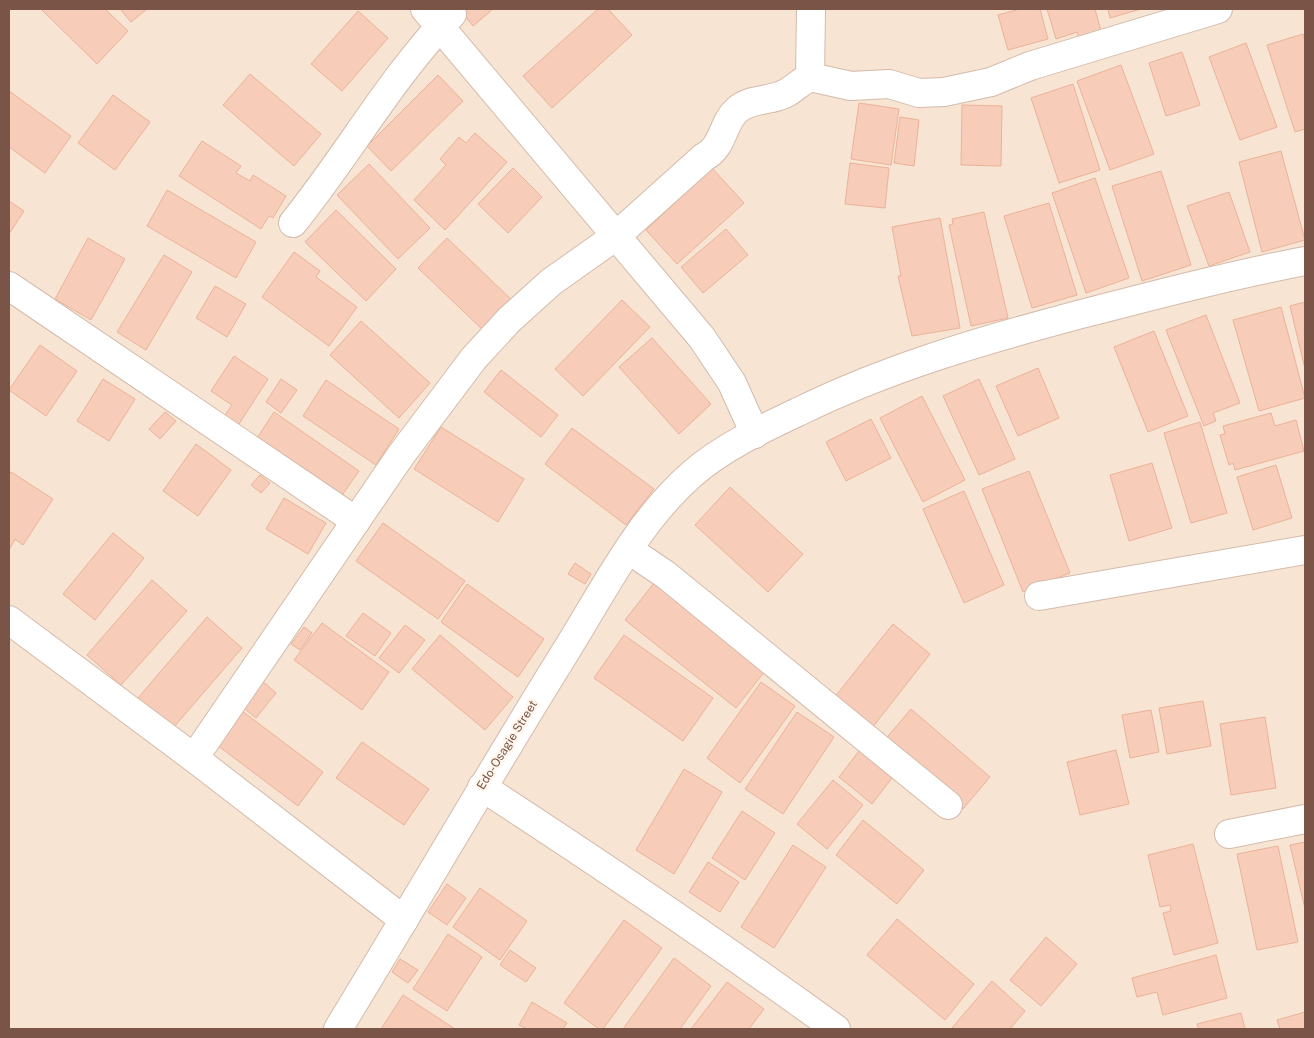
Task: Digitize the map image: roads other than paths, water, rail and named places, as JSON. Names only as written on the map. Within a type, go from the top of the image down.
[{"type":"street","points":[[810,77],[811,9]]},
{"type":"street","points":[[194,758],[400,455],[474,358],[510,318],[551,282],[616,236],[704,157],[712,153],[736,110],[749,102],[788,92],[795,84],[810,77],[851,86],[889,84],[919,93],[944,92],[990,82],[1030,66],[1218,9]]},
{"type":"street","points":[[294,223],[330,177],[412,60],[439,16],[713,353],[732,383],[755,434]]},
{"type":"street","name":"Edo-Osagie Street","points":[[338,1029],[482,787],[629,550],[667,498],[693,473],[717,455],[846,388],[932,357],[1146,297],[1248,272],[1305,261]]},
{"type":"street","points":[[9,286],[356,520]]},
{"type":"street","points":[[629,550],[666,574],[948,805]]},
{"type":"street","points":[[1039,596],[1305,550]]},
{"type":"street","points":[[9,620],[194,758],[404,920]]},
{"type":"street","points":[[482,787],[608,869],[836,1029]]},
{"type":"street","points":[[1229,834],[1305,819]]}]
